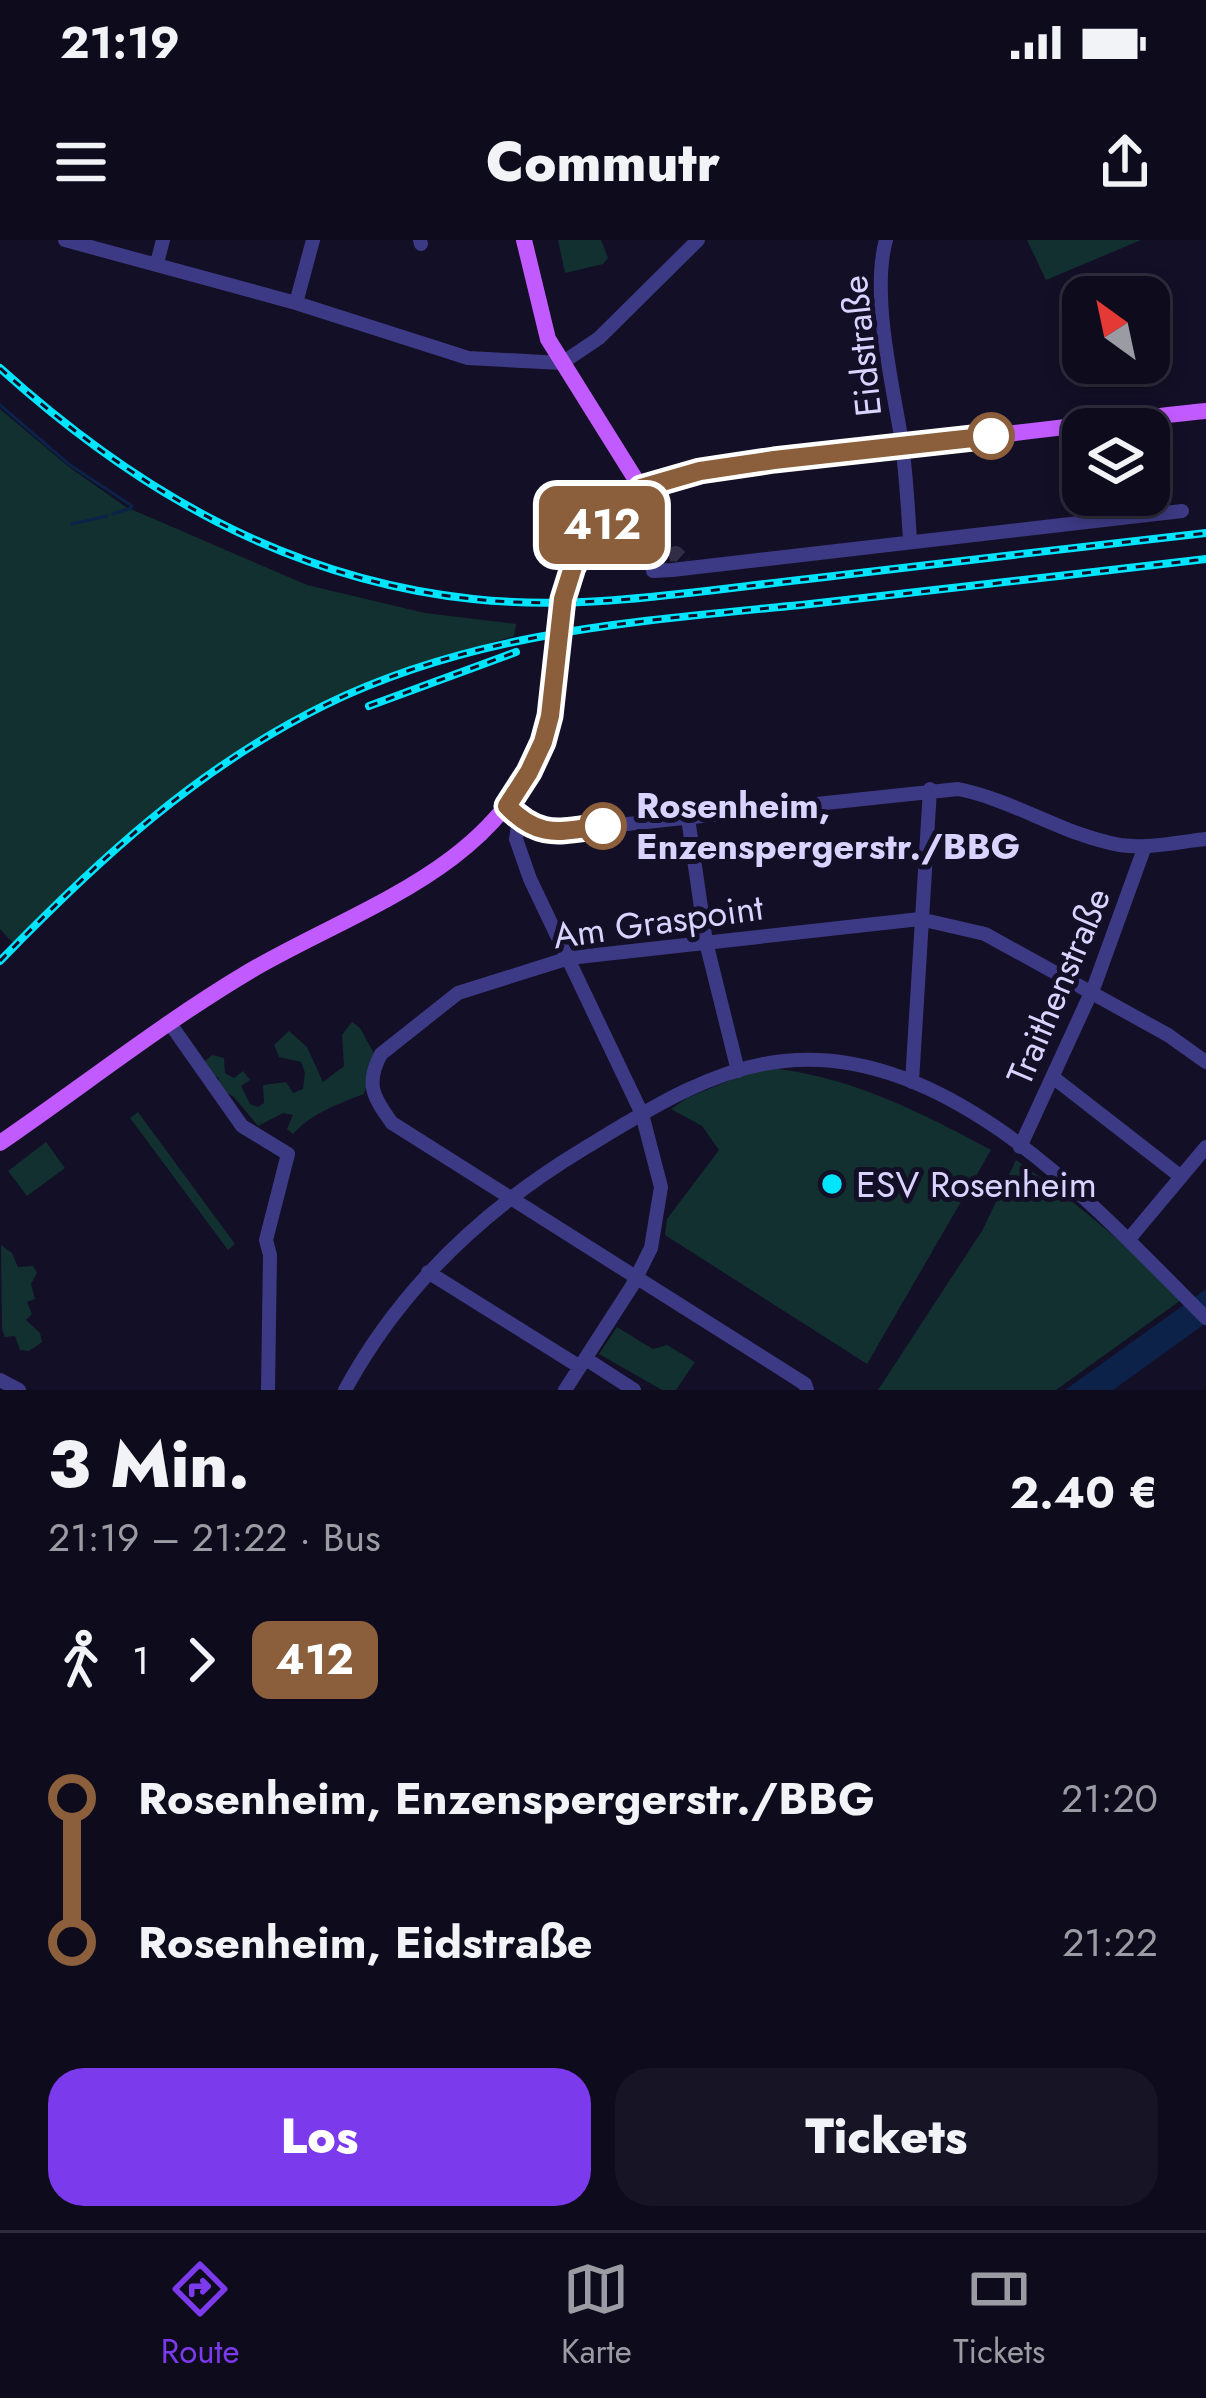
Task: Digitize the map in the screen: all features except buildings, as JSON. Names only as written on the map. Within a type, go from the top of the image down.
[{"type":"main road","points":[[524,240],[541,315],[562,363],[641,488]]},
{"type":"main road","points":[[1170,418],[1206,411]]},
{"type":"main road","points":[[0,1143],[248,973],[432,873],[513,812],[543,742],[563,599],[573,567],[597,531],[641,488],[700,471],[902,446],[1062,435]]},
{"type":"street","points":[[65,240],[157,262],[468,358],[562,363],[598,338],[698,240]]},
{"type":"street","points":[[157,262],[163,240]]},
{"type":"street","points":[[296,303],[313,240]]},
{"type":"street","name":"Eidstraße","points":[[886,240],[880,260],[888,363],[902,446],[910,541]]},
{"type":"street","points":[[653,567],[653,571],[1182,511]]},
{"type":"street","points":[[1093,516],[1094,521]]},
{"type":"street","points":[[513,812],[532,829],[552,832],[930,789],[980,793],[1102,840],[1144,846],[1206,839]]},
{"type":"street","points":[[912,1082],[930,789]]},
{"type":"street","points":[[513,812],[516,839],[530,879],[643,1114],[661,1187],[656,1231],[637,1277],[565,1390]]},
{"type":"street","points":[[688,818],[706,942],[738,1071]]},
{"type":"street","name":"Traithenstraße","points":[[1020,1147],[1091,992],[1144,846]]},
{"type":"street","name":"Am Graspoint","points":[[807,1390],[806,1384],[392,1123],[373,1096],[374,1068],[381,1054],[458,994],[569,958],[920,919],[985,934],[1168,1035],[1206,1062]]},
{"type":"street","points":[[171,1025],[242,1126],[288,1154],[266,1240],[270,1255],[268,1390]]},
{"type":"street","points":[[345,1390],[370,1344],[428,1272],[508,1198],[643,1114],[738,1071],[783,1061],[858,1066],[912,1082],[952,1102],[1020,1147],[1129,1239],[1206,1318]]},
{"type":"street","points":[[1054,1078],[1180,1176]]},
{"type":"street","points":[[1129,1239],[1206,1147]]},
{"type":"street","points":[[428,1272],[634,1390]]},
{"type":"street","points":[[0,1380],[20,1390]]},
{"type":"green space","points":[[558,240],[601,240],[608,258],[603,264],[565,273]]},
{"type":"green space","points":[[1027,240],[1141,240],[1046,280]]},
{"type":"green space","points":[[0,409],[126,507],[307,585],[425,613],[516,624],[514,636],[383,677],[266,734],[133,830],[13,943],[0,929]]},
{"type":"green space","points":[[352,1022],[376,1057],[364,1094],[317,1115],[293,1134],[287,1129],[293,1115],[283,1113],[258,1126],[234,1097],[218,1088],[219,1078],[208,1072],[205,1061],[212,1055],[224,1058],[225,1073],[234,1078],[243,1071],[250,1080],[241,1086],[250,1104],[258,1107],[264,1103],[263,1085],[286,1082],[293,1093],[303,1089],[301,1062],[279,1057],[274,1045],[289,1031],[307,1047],[323,1082],[344,1066],[342,1035]]},
{"type":"green space","name":"ESV Rosenheim","points":[[762,1067],[852,1086],[909,1108],[991,1150],[867,1364],[665,1235],[667,1219],[719,1150],[702,1126],[671,1109]]},
{"type":"green space","points":[[138,1112],[235,1244],[228,1250],[130,1118]]},
{"type":"green space","points":[[46,1142],[65,1168],[27,1196],[8,1171]]},
{"type":"green space","points":[[1016,1160],[1102,1226],[1181,1300],[1056,1390],[878,1390],[982,1231]]},
{"type":"green space","points":[[1,1245],[12,1253],[18,1267],[33,1266],[37,1273],[31,1284],[35,1299],[27,1302],[32,1314],[26,1320],[40,1333],[42,1342],[29,1351],[20,1350],[15,1336],[5,1337],[2,1329]]},
{"type":"green space","points":[[617,1327],[653,1349],[667,1345],[695,1362],[676,1390],[662,1390],[599,1354]]},
{"type":"water","points":[[1206,1289],[1206,1323],[1113,1390],[1065,1390]]},
{"type":"waterway","points":[[0,405],[70,465],[132,506]]},
{"type":"waterway","points":[[113,514],[131,508]]},
{"type":"waterway","points":[[72,524],[107,516]]},
{"type":"tunnel","points":[[653,567],[657,559],[676,553],[686,562]]},
{"type":"railway","points":[[0,368],[105,453],[218,522],[340,572],[473,599],[557,603],[641,598],[1206,533]]},
{"type":"railway","points":[[0,961],[112,852],[234,757],[325,705],[442,660],[623,624],[1206,559]]},
{"type":"railway","points":[[369,706],[516,652]]},
{"type":"bus line","name":"412","points":[[603,826],[552,832],[532,829],[507,806],[543,742],[559,622],[573,567],[606,520],[641,488],[700,471],[991,436]]},
{"type":"place","name":"Rosenheim, Enzenspergerstr./BBG","points":[[603,826]]},
{"type":"place","name":"ESV Rosenheim","points":[[832,1184]]}]
